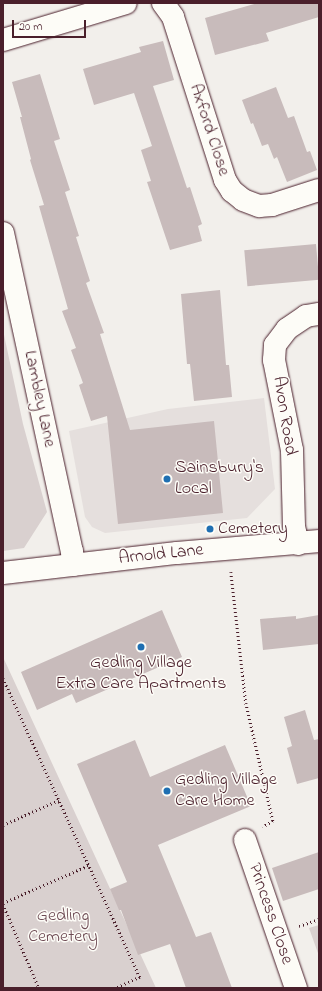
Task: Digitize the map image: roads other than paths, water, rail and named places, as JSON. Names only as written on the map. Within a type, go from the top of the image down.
[{"type":"street","points":[[3,40],[126,3]]},
{"type":"street","name":"Axford Close","points":[[163,3],[173,17],[225,180],[232,191],[243,200],[259,206],[272,205],[319,190]]},
{"type":"street","name":"Lambley Lane","points":[[3,233],[72,551],[73,565]]},
{"type":"street","name":"Avon Road","points":[[298,544],[294,527],[292,450],[274,360],[275,344],[287,329],[306,316],[319,314]]},
{"type":"street","name":"Arnold Lane","points":[[3,573],[178,553],[298,544],[319,541]]},
{"type":"street","name":"Princess Close","points":[[245,840],[296,988]]},
{"type":"place","name":"Sainsbury's Local","points":[[167,479]]},
{"type":"place","name":"Cemetery","points":[[210,529]]},
{"type":"place","name":"Gedling Village Extra Care Apartments","points":[[141,647]]},
{"type":"place","name":"Gedling Village Care Home","points":[[167,791]]},
{"type":"park label","name":"Gedling Cemetery","points":[[63,927]]}]
